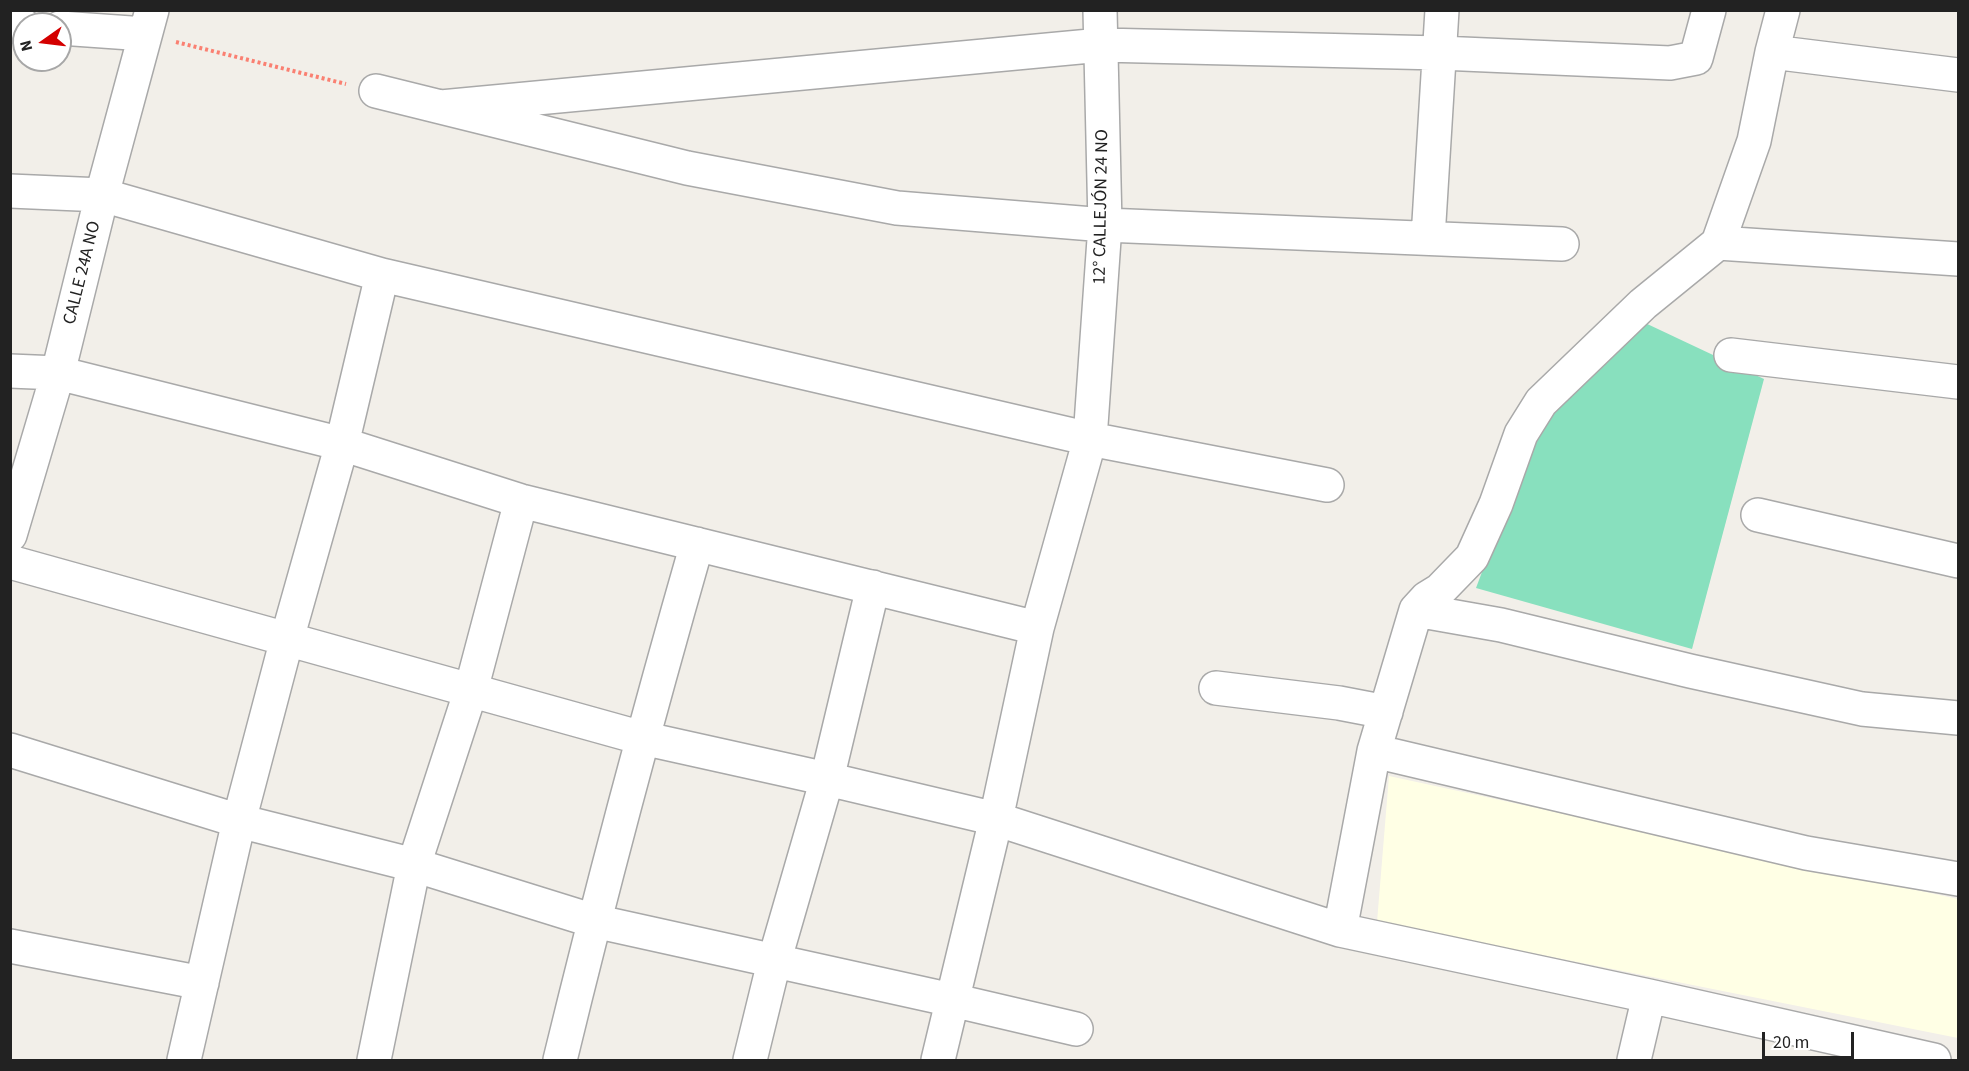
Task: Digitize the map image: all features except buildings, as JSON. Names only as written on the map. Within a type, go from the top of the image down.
[{"type":"street","name":"12° CALLEJÓN 24 NO","points":[[938,1060],[996,819],[1037,628],[1090,439],[1105,225],[1100,10]]},
{"type":"street","points":[[1428,238],[1442,10]]},
{"type":"street","points":[[441,107],[1101,45],[1440,53],[1670,63],[1696,58],[1709,10]]},
{"type":"street","points":[[1340,930],[1374,750],[1416,610],[1427,598],[1440,590],[1472,557],[1497,504],[1521,435],[1541,402],[1643,304],[1718,243],[1754,141],[1783,10]]},
{"type":"street","points":[[72,27],[149,22]]},
{"type":"street","name":"CALLE 24A NO","points":[[10,535],[58,373],[102,195],[149,22]]},
{"type":"street","points":[[1772,52],[1959,75]]},
{"type":"street","points":[[376,91],[687,168],[897,208],[1105,225],[1562,244]]},
{"type":"street","points":[[10,190],[102,195],[382,275],[1090,439],[1327,485]]},
{"type":"street","points":[[1718,243],[1959,259]]},
{"type":"street","points":[[184,1060],[239,821],[342,444],[382,275]]},
{"type":"street","points":[[1731,355],[1959,382]]},
{"type":"street","points":[[10,371],[58,373],[342,444],[521,501],[1037,628]]},
{"type":"street","points":[[374,1060],[414,865],[471,690],[521,501]]},
{"type":"street","points":[[1758,515],[1959,561]]},
{"type":"street","points":[[560,1060],[642,738],[697,544]]},
{"type":"street","points":[[10,562],[642,738],[827,778],[996,819],[1340,930],[1934,1060]]},
{"type":"street","points":[[750,1060],[774,962],[827,778],[873,587]]},
{"type":"street","points":[[1416,610],[1501,625],[1690,671],[1862,709],[1959,718]]},
{"type":"street","points":[[1216,688],[1339,703],[1386,712]]},
{"type":"street","points":[[10,750],[239,821],[414,865],[594,921],[1076,1029]]},
{"type":"street","points":[[1374,750],[1806,853],[1959,879]]},
{"type":"street","points":[[10,946],[202,983]]},
{"type":"street","points":[[1634,1060],[1649,996]]},
{"type":"path","points":[[149,22],[376,91]]},
{"type":"shaded area","points":[[1389,776],[1958,899],[1958,1038],[1377,922]]},
{"type":"green space","points":[[1643,322],[1764,379],[1692,649],[1476,588],[1541,414]]}]
